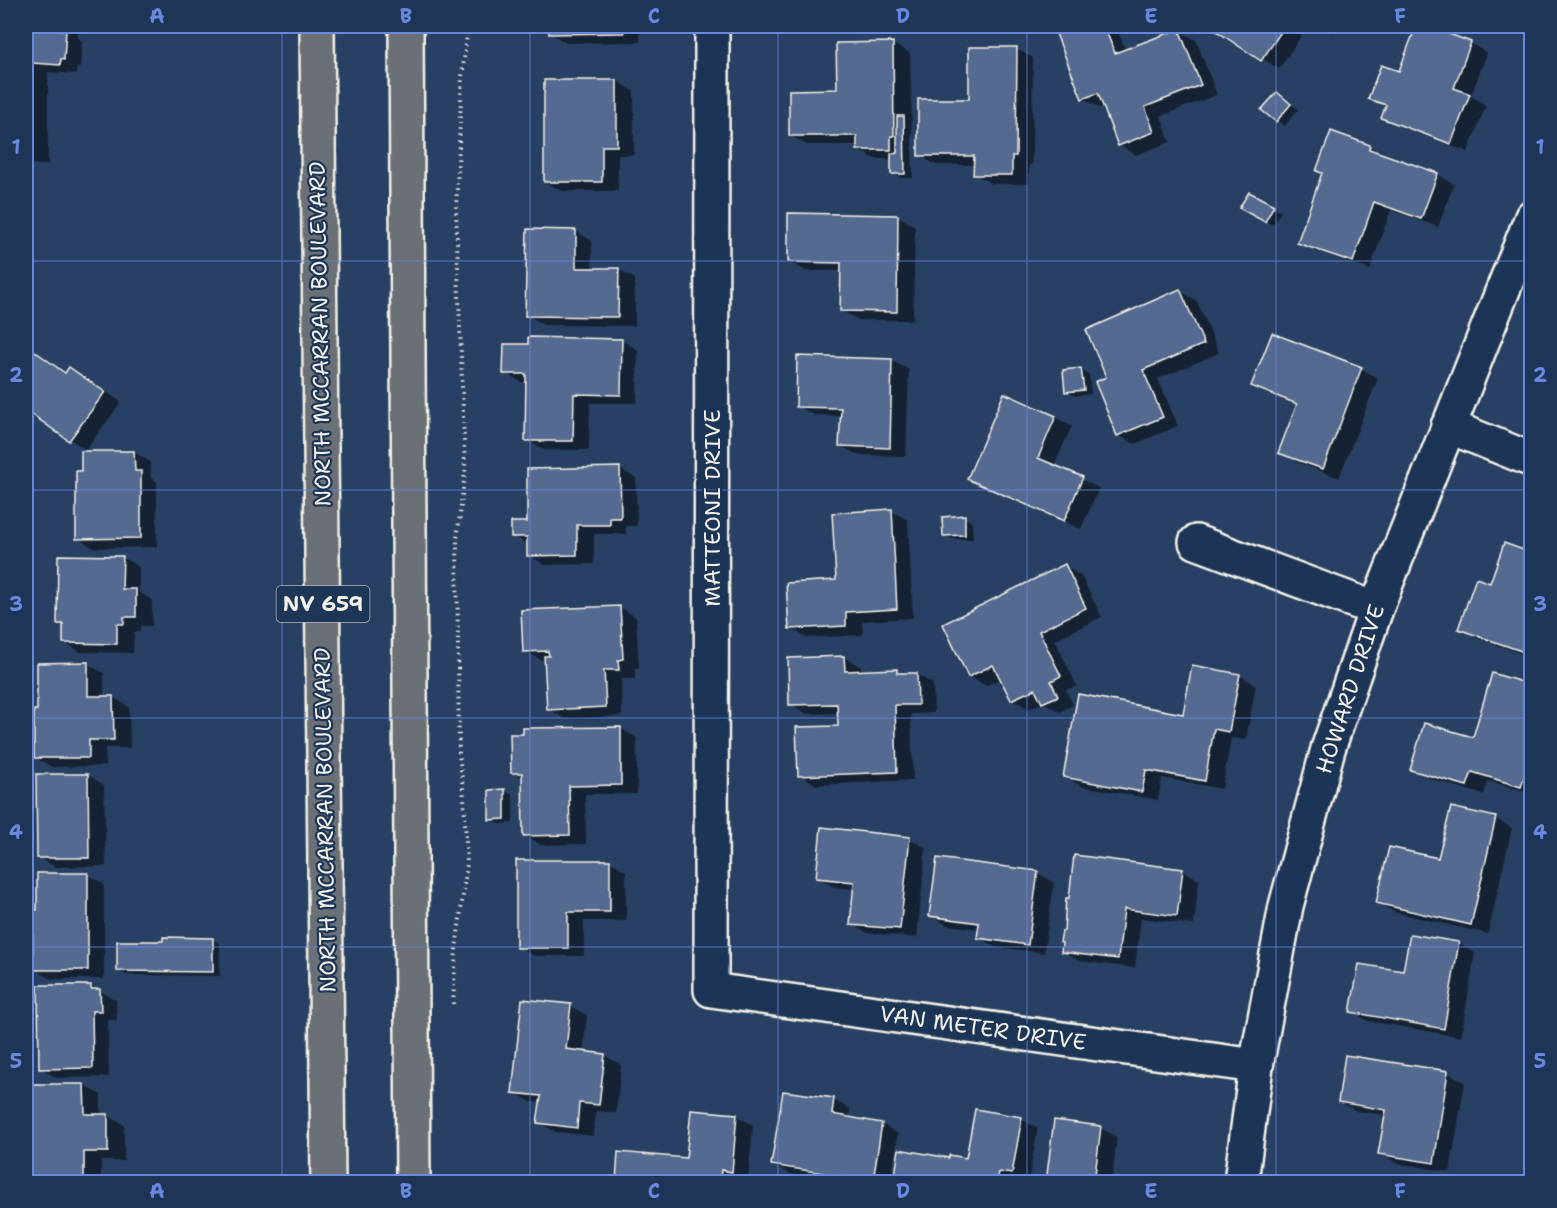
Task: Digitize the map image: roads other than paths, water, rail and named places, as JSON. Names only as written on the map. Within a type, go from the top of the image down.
[{"type":"main road","name":"NORTH MCCARRAN BOULEVARD","points":[[317,26],[328,1182]]},
{"type":"main road","points":[[406,26],[413,1182]]},
{"type":"street","name":"MATTEONI DRIVE","points":[[711,990],[712,26]]},
{"type":"street","name":"HOWARD DRIVE","points":[[1241,1182],[1256,1066],[1286,906],[1328,749],[1376,609],[1532,217]]},
{"type":"street","points":[[1448,426],[1532,460]]},
{"type":"street","points":[[1196,542],[1376,609]]},
{"type":"street","name":"VAN METER DRIVE","points":[[711,990],[1256,1066]]}]
